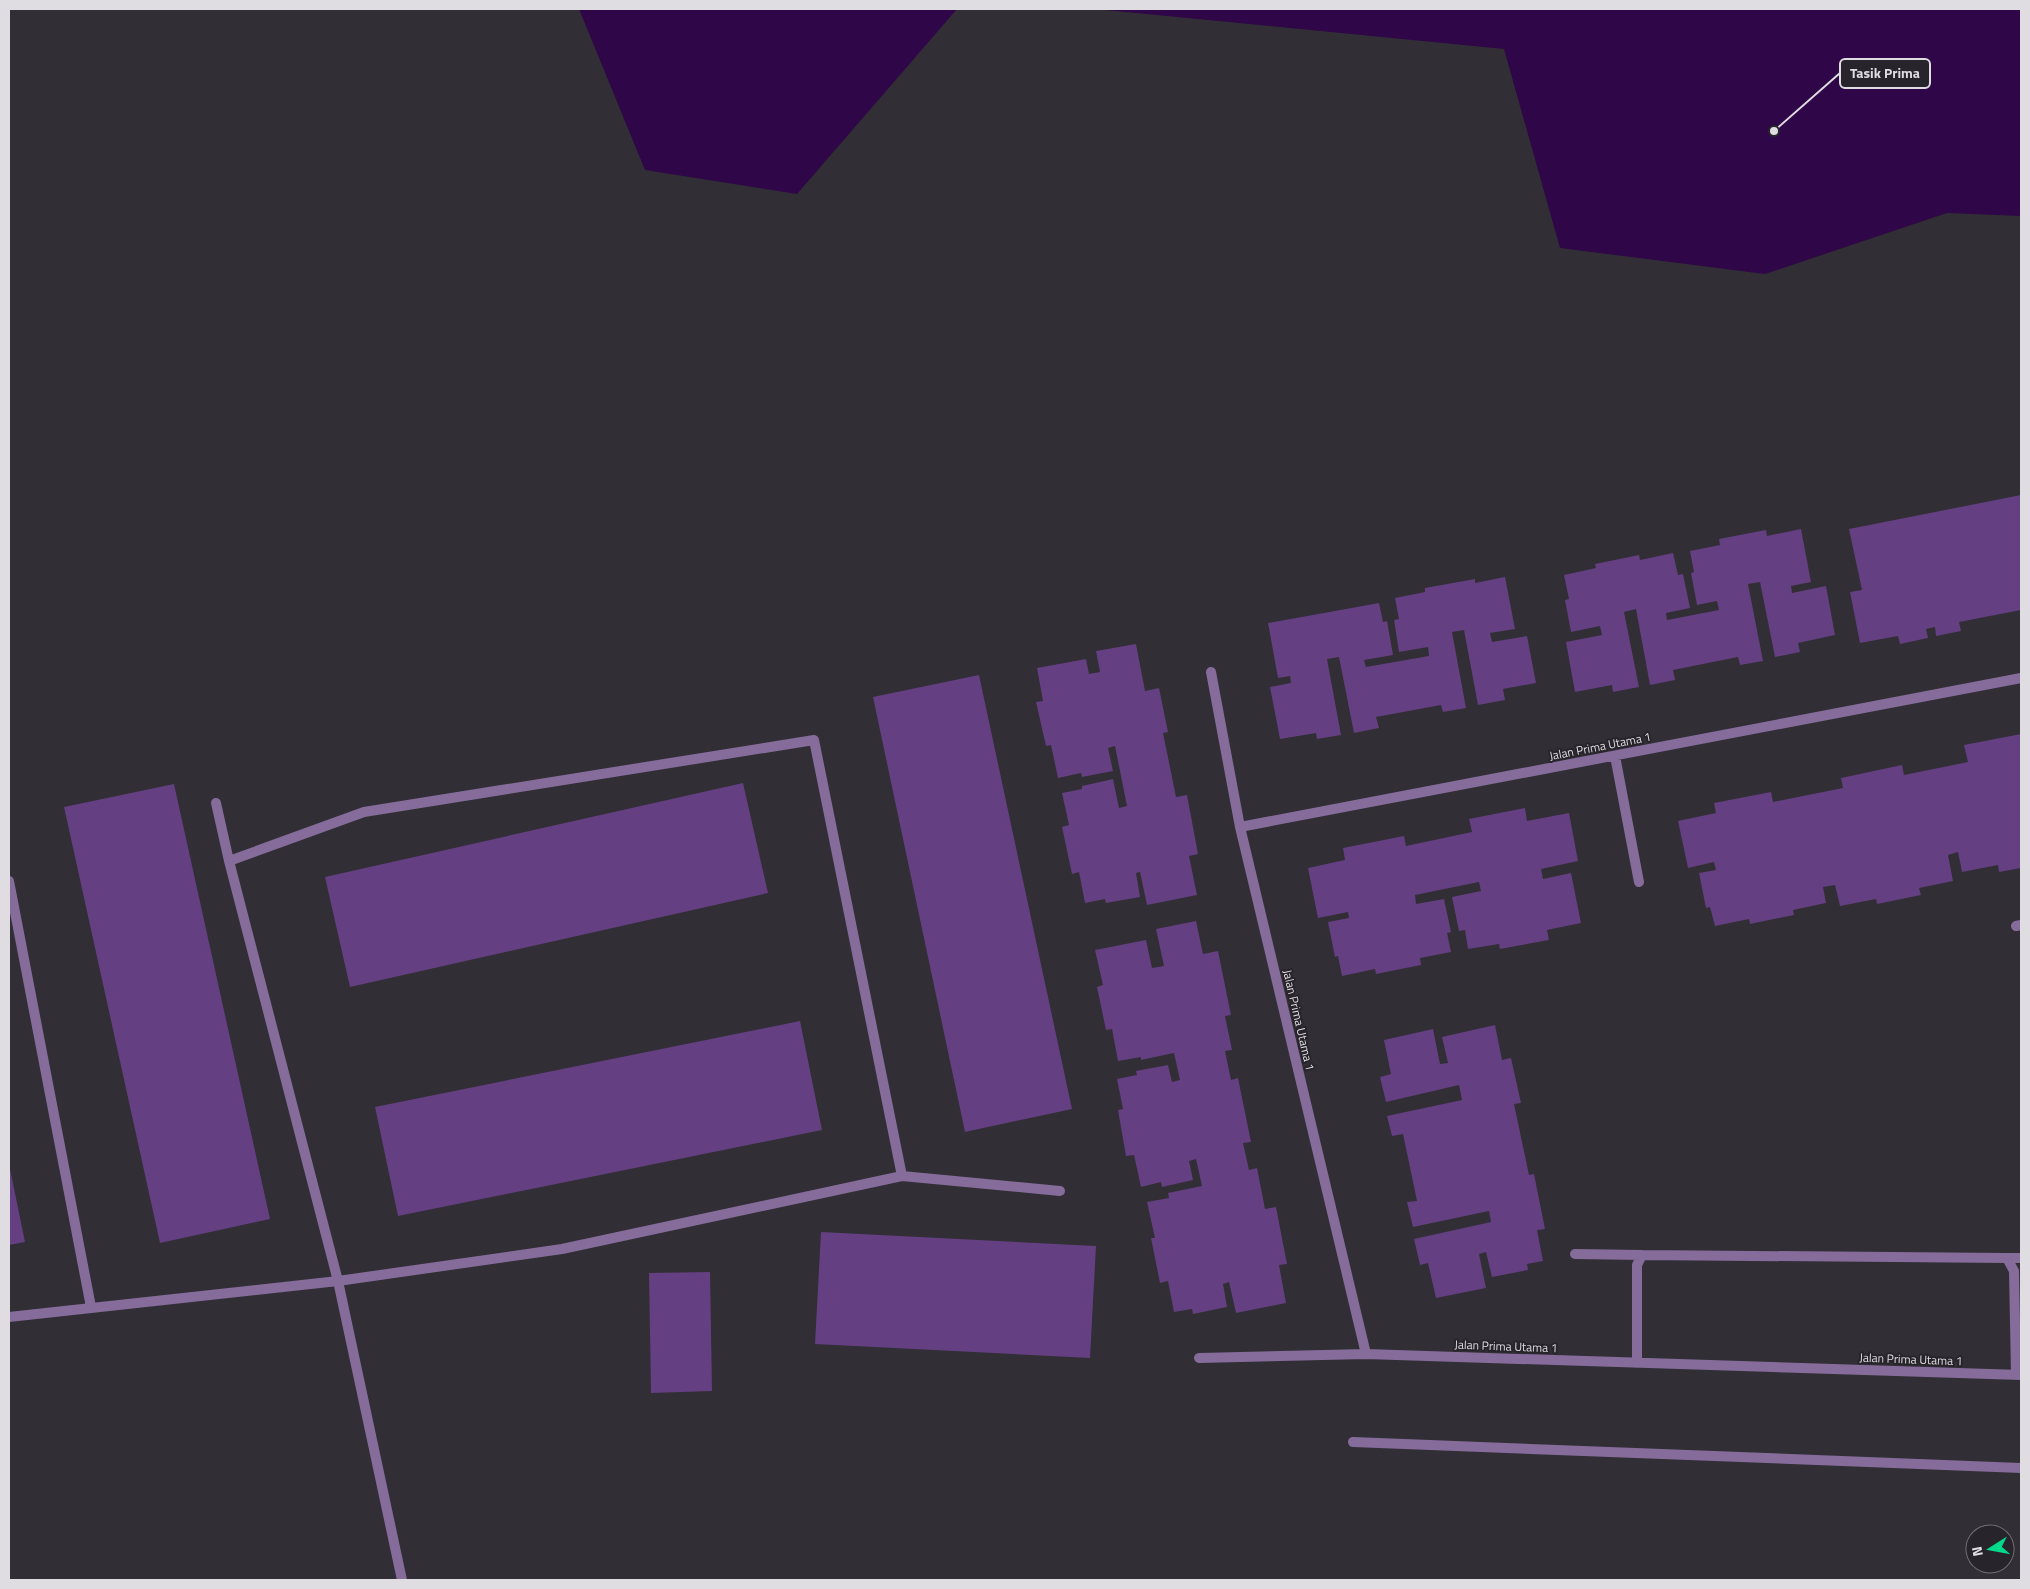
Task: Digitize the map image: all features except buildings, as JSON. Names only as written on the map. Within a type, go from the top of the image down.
[{"type":"street","points":[[1211,672],[1240,827]]},
{"type":"street","name":"Jalan Prima Utama 1","points":[[2019,1375],[1366,1354],[1240,827],[2021,678]]},
{"type":"street","points":[[229,861],[364,812],[814,740],[902,1176]]},
{"type":"street","points":[[1615,756],[1639,882]]},
{"type":"street","points":[[216,803],[229,861],[338,1281],[402,1580]]},
{"type":"street","points":[[9,882],[92,1307]]},
{"type":"street","points":[[9,1317],[338,1281],[562,1249],[902,1176],[1060,1191]]},
{"type":"street","points":[[1575,1254],[2021,1258]]},
{"type":"street","points":[[1636,1363],[1637,1265],[1642,1255]]},
{"type":"street","points":[[2007,1258],[2014,1271],[2019,1375]]},
{"type":"street","points":[[1199,1358],[1366,1354]]},
{"type":"street","points":[[1353,1442],[2021,1468]]},
{"type":"shaded area","points":[[579,9],[957,9],[797,194],[645,170]]},
{"type":"shaded area","points":[[1095,9],[2021,9],[2021,216],[1947,213],[1765,274],[1560,248],[1504,49]]},
{"type":"place","name":"Tasik Prima","points":[[1774,131]]}]
